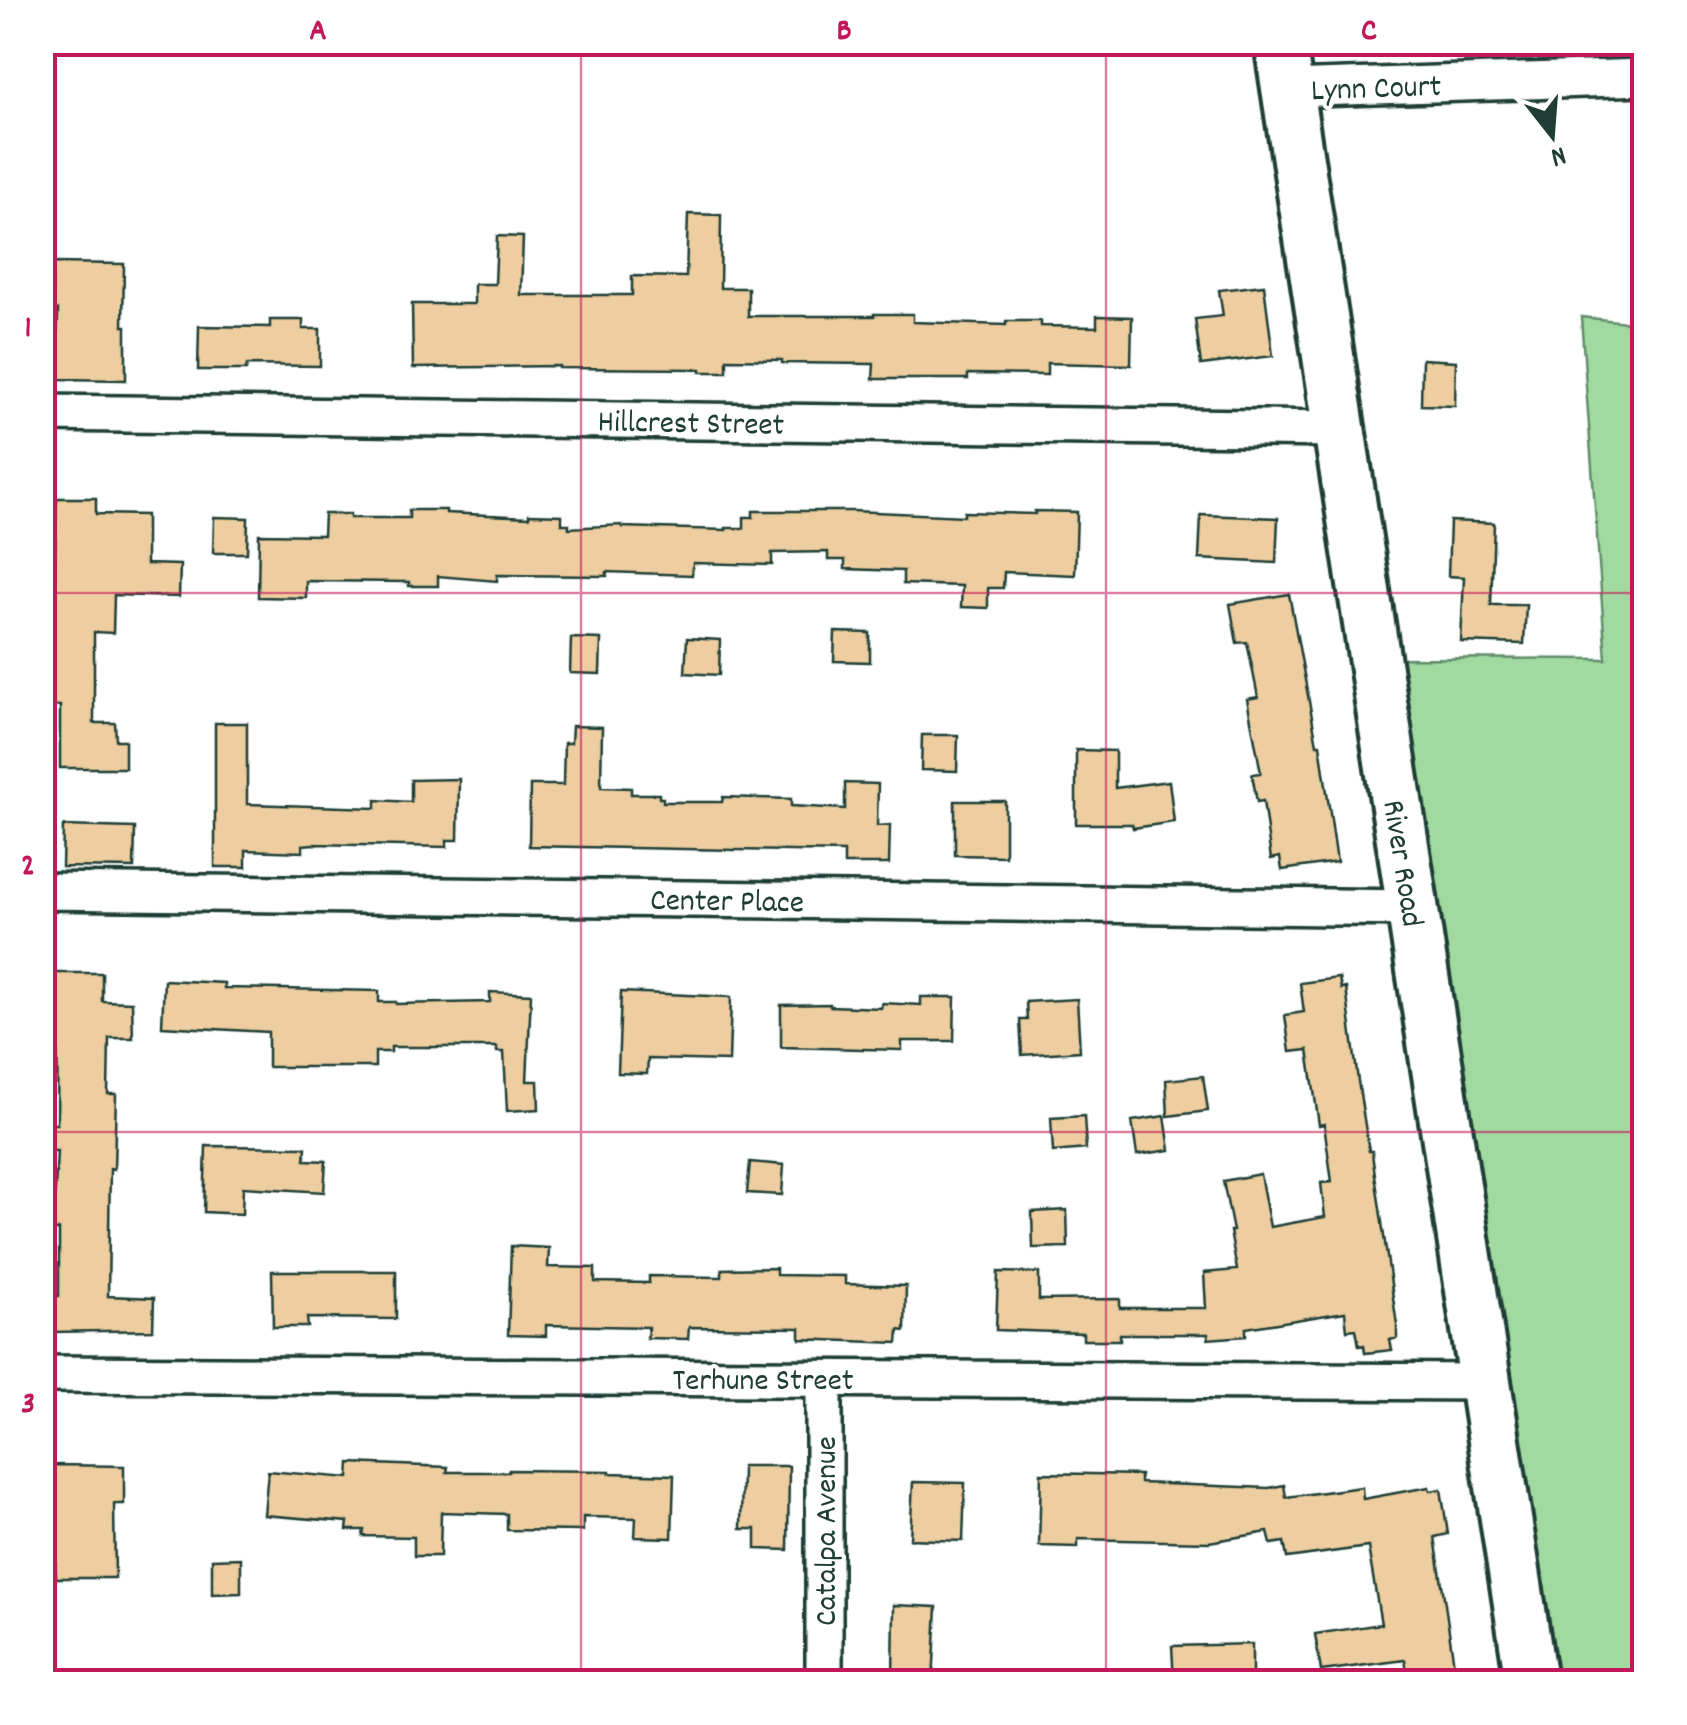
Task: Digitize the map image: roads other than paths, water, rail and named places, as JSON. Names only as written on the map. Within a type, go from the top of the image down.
[{"type":"main road","name":"River Road","points":[[1284,66],[1531,1682]]},
{"type":"street","name":"Lynn Court","points":[[1284,66],[1644,77]]},
{"type":"street","name":"Hillcrest Street","points":[[42,413],[1339,430]]},
{"type":"street","name":"Center Place","points":[[42,891],[1412,908]]},
{"type":"street","name":"Terhune Street","points":[[42,1374],[1484,1382]]},
{"type":"street","name":"Catalpa Avenue","points":[[824,1379],[824,1682]]}]
